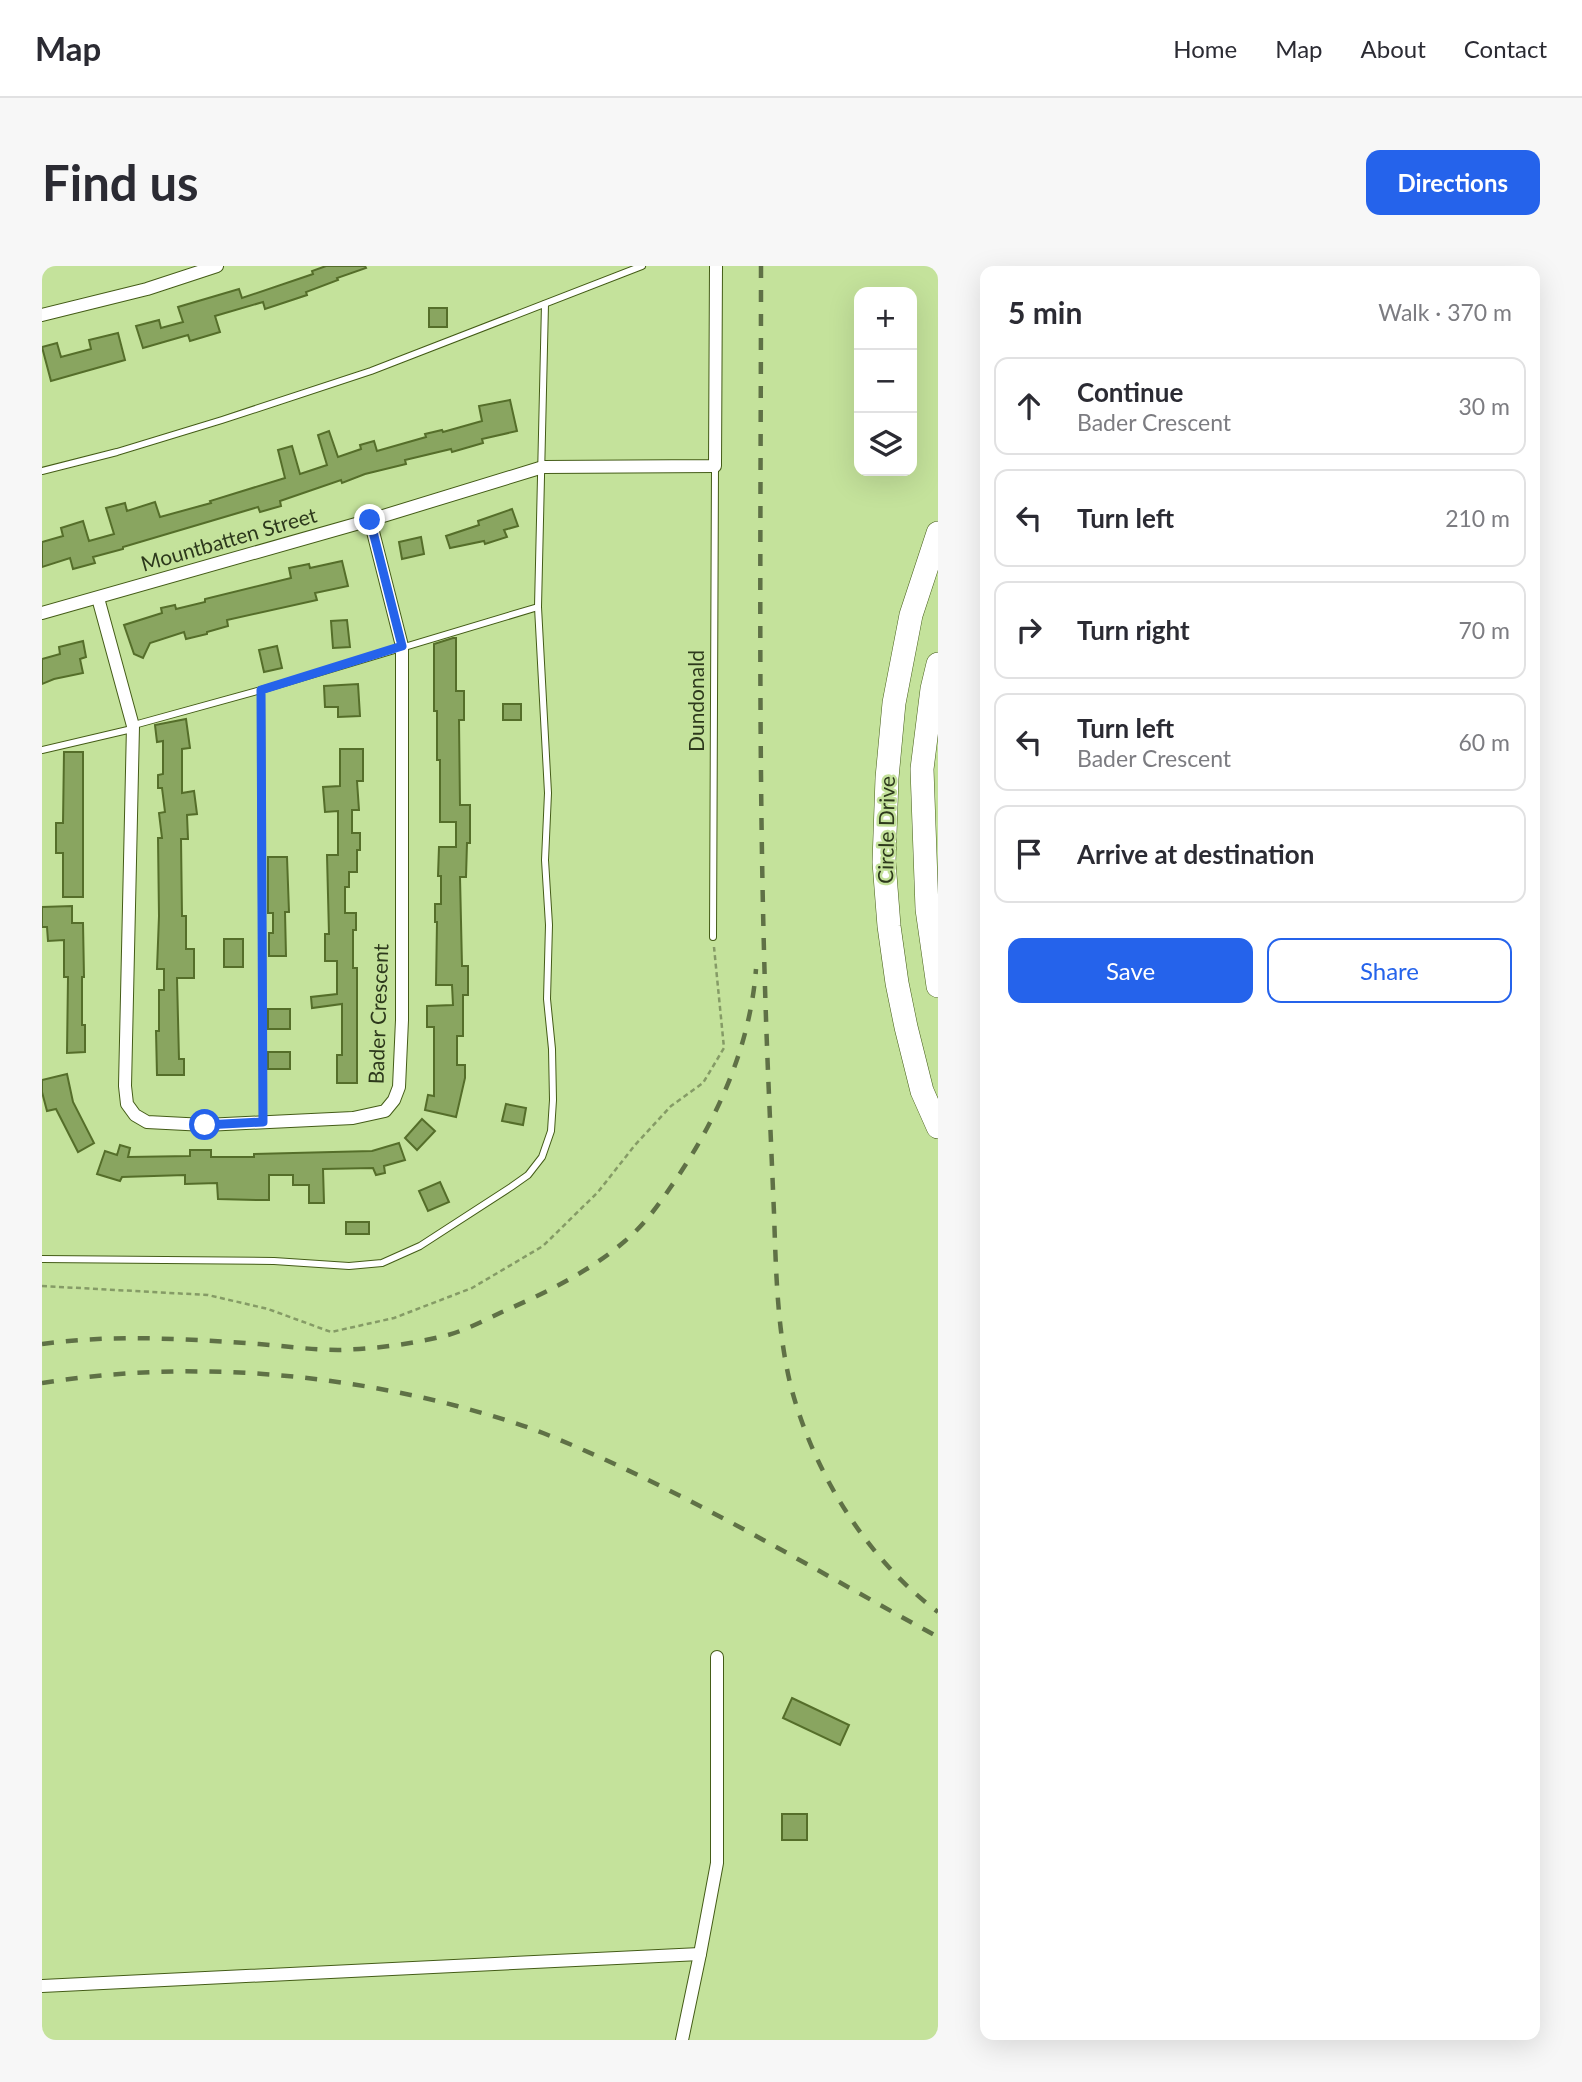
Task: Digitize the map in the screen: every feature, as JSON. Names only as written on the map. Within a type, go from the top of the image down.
[{"type":"highway","name":"Circle Drive","points":[[938,533],[911,615],[894,703],[886,790],[884,862],[889,926],[899,994],[922,1091],[938,1127]]},
{"type":"highway","name":"Circle Drive","points":[[938,664],[932,689],[922,769],[927,909],[938,986]]},
{"type":"highway","points":[[922,1091],[938,1139]]},
{"type":"street","points":[[42,315],[146,289],[217,266]]},
{"type":"street","points":[[716,266],[716,466]]},
{"type":"street","name":"Mountbatten Street","points":[[42,613],[370,520],[543,467],[716,466]]},
{"type":"street","name":"Bader Crescent","points":[[98,598],[134,727],[125,1086],[127,1104],[135,1115],[147,1122],[205,1125],[353,1118],[384,1111],[394,1100],[398,1087],[402,1020],[402,646],[370,520]]},
{"type":"street","points":[[682,2040],[717,1863],[717,1657]]},
{"type":"street","points":[[42,1986],[701,1954]]},
{"type":"lane","points":[[42,471],[117,452],[372,372],[642,266]]},
{"type":"lane","points":[[42,1259],[274,1261],[349,1266],[382,1263],[419,1246],[473,1213],[520,1181],[541,1157],[551,1132],[553,1100],[547,999],[549,925],[545,860],[548,793],[538,607],[545,304]]},
{"type":"lane","name":"Dundonald","points":[[713,937],[716,466]]},
{"type":"lane","points":[[42,750],[134,727],[538,607]]},
{"type":"lane","points":[[261,690],[263,1122]]},
{"type":"building","points":[[326,266],[366,268],[306,292],[307,295],[265,309],[263,302],[215,316],[220,332],[190,341],[188,335],[143,348],[136,326],[159,320],[161,328],[183,322],[178,307],[239,289],[242,298],[313,274],[312,271]]},
{"type":"building","points":[[429,308],[447,308],[447,327],[429,327]]},
{"type":"building","points":[[118,333],[125,360],[51,381],[42,347],[57,343],[61,357],[91,349],[89,340]]},
{"type":"building","points":[[510,400],[517,431],[482,439],[483,443],[452,452],[451,449],[405,460],[406,464],[342,483],[341,480],[280,501],[281,506],[260,512],[258,507],[123,547],[93,557],[95,563],[73,569],[70,558],[42,567],[42,542],[63,536],[61,528],[83,521],[89,541],[114,534],[106,508],[125,503],[127,511],[155,502],[160,517],[285,478],[278,450],[292,446],[300,474],[327,465],[318,435],[329,431],[338,457],[374,441],[377,451],[426,437],[425,434],[482,421],[479,406]]},
{"type":"building","points":[[512,509],[518,526],[504,530],[507,537],[485,544],[484,541],[450,548],[446,536],[479,525],[478,521]]},
{"type":"building","points":[[421,537],[424,554],[402,559],[399,542]]},
{"type":"building","points":[[342,561],[348,586],[315,593],[317,600],[227,620],[228,626],[207,634],[186,639],[184,632],[150,643],[143,658],[134,654],[124,625],[162,613],[161,608],[175,605],[176,609],[205,602],[205,599],[291,578],[289,568],[309,564],[310,568]]},
{"type":"building","points":[[347,620],[350,647],[333,648],[331,621]]},
{"type":"building","points":[[456,638],[456,691],[464,691],[464,720],[459,720],[460,805],[470,805],[470,843],[467,843],[466,877],[460,877],[462,966],[468,966],[468,995],[463,995],[463,1036],[457,1036],[457,1065],[465,1065],[465,1078],[456,1117],[425,1110],[428,1095],[434,1096],[434,1027],[427,1027],[427,1006],[453,1005],[452,985],[436,985],[435,904],[441,904],[439,847],[456,847],[456,822],[440,822],[440,760],[437,760],[437,711],[434,711],[434,644]]},
{"type":"building","points":[[83,641],[86,657],[80,659],[83,673],[42,684],[42,659],[60,654],[59,647]]},
{"type":"building","points":[[277,646],[282,668],[264,672],[259,650]]},
{"type":"building","points":[[358,684],[360,716],[338,717],[338,707],[325,707],[324,686]]},
{"type":"building","points":[[503,704],[521,704],[521,720],[503,720]]},
{"type":"building","points":[[186,719],[190,748],[182,749],[182,793],[194,791],[197,814],[187,815],[188,839],[181,839],[182,916],[186,916],[186,949],[194,949],[194,978],[177,978],[179,1059],[184,1059],[184,1075],[157,1075],[159,990],[164,990],[164,969],[157,969],[158,838],[162,838],[159,813],[165,812],[162,788],[158,788],[158,775],[163,774],[163,741],[157,742],[155,725]]},
{"type":"building","points":[[340,749],[363,749],[363,781],[357,781],[359,810],[352,810],[352,833],[360,833],[360,850],[357,850],[357,872],[349,872],[349,887],[345,887],[345,913],[356,913],[353,968],[357,968],[357,1083],[337,1083],[337,1055],[342,1055],[342,1004],[312,1008],[311,997],[337,994],[337,961],[325,961],[325,934],[329,934],[327,855],[338,855],[338,811],[325,812],[323,787],[340,786]]},
{"type":"building","points":[[64,752],[83,752],[83,897],[63,897],[63,853],[56,853],[56,823],[63,823]]},
{"type":"building","points":[[268,857],[287,857],[289,912],[285,912],[286,956],[269,956],[269,933],[273,933],[273,913],[268,913]]},
{"type":"building","points":[[72,906],[72,923],[83,923],[82,1025],[85,1025],[85,1052],[67,1053],[68,977],[64,977],[64,940],[48,941],[47,927],[42,927],[42,907]]},
{"type":"building","points":[[224,939],[243,939],[243,967],[224,967]]},
{"type":"building","points":[[268,1009],[290,1009],[290,1029],[268,1029]]},
{"type":"building","points":[[268,1052],[290,1052],[290,1069],[268,1069]]},
{"type":"building","points":[[67,1074],[73,1102],[94,1143],[78,1152],[56,1109],[47,1111],[42,1092],[42,1080]]},
{"type":"building","points":[[506,1104],[526,1108],[523,1125],[502,1121]]},
{"type":"building","points":[[422,1119],[435,1131],[417,1150],[405,1138]]},
{"type":"building","points":[[399,1143],[405,1160],[384,1166],[385,1173],[376,1175],[373,1168],[323,1169],[324,1203],[309,1203],[309,1185],[293,1185],[293,1175],[269,1175],[269,1200],[256,1200],[218,1199],[217,1183],[185,1184],[185,1175],[122,1177],[120,1181],[97,1174],[105,1151],[117,1155],[120,1145],[130,1148],[128,1157],[190,1156],[190,1150],[211,1150],[211,1157],[254,1157],[254,1154],[372,1151]]},
{"type":"building","points":[[440,1182],[449,1202],[428,1211],[419,1191]]},
{"type":"building","points":[[346,1222],[369,1222],[369,1234],[346,1234]]},
{"type":"building","points":[[792,1698],[849,1725],[840,1745],[783,1718]]},
{"type":"building","points":[[782,1814],[807,1814],[807,1840],[782,1840]]},
{"type":"railway","points":[[761,266],[762,871],[776,1257],[783,1344],[791,1387],[801,1419],[814,1451],[846,1512],[888,1566],[938,1612]]},
{"type":"railway","points":[[42,1344],[150,1338],[328,1350],[380,1347],[455,1333],[550,1289],[582,1272],[632,1235],[655,1209],[686,1163],[715,1112],[738,1057],[756,969]]},
{"type":"railway","points":[[42,1383],[146,1372],[251,1373],[355,1385],[479,1412],[543,1433],[644,1478],[743,1529],[938,1637]]},
{"type":"route","points":[[205,1125],[263,1122],[261,690],[402,646],[370,520]]}]
